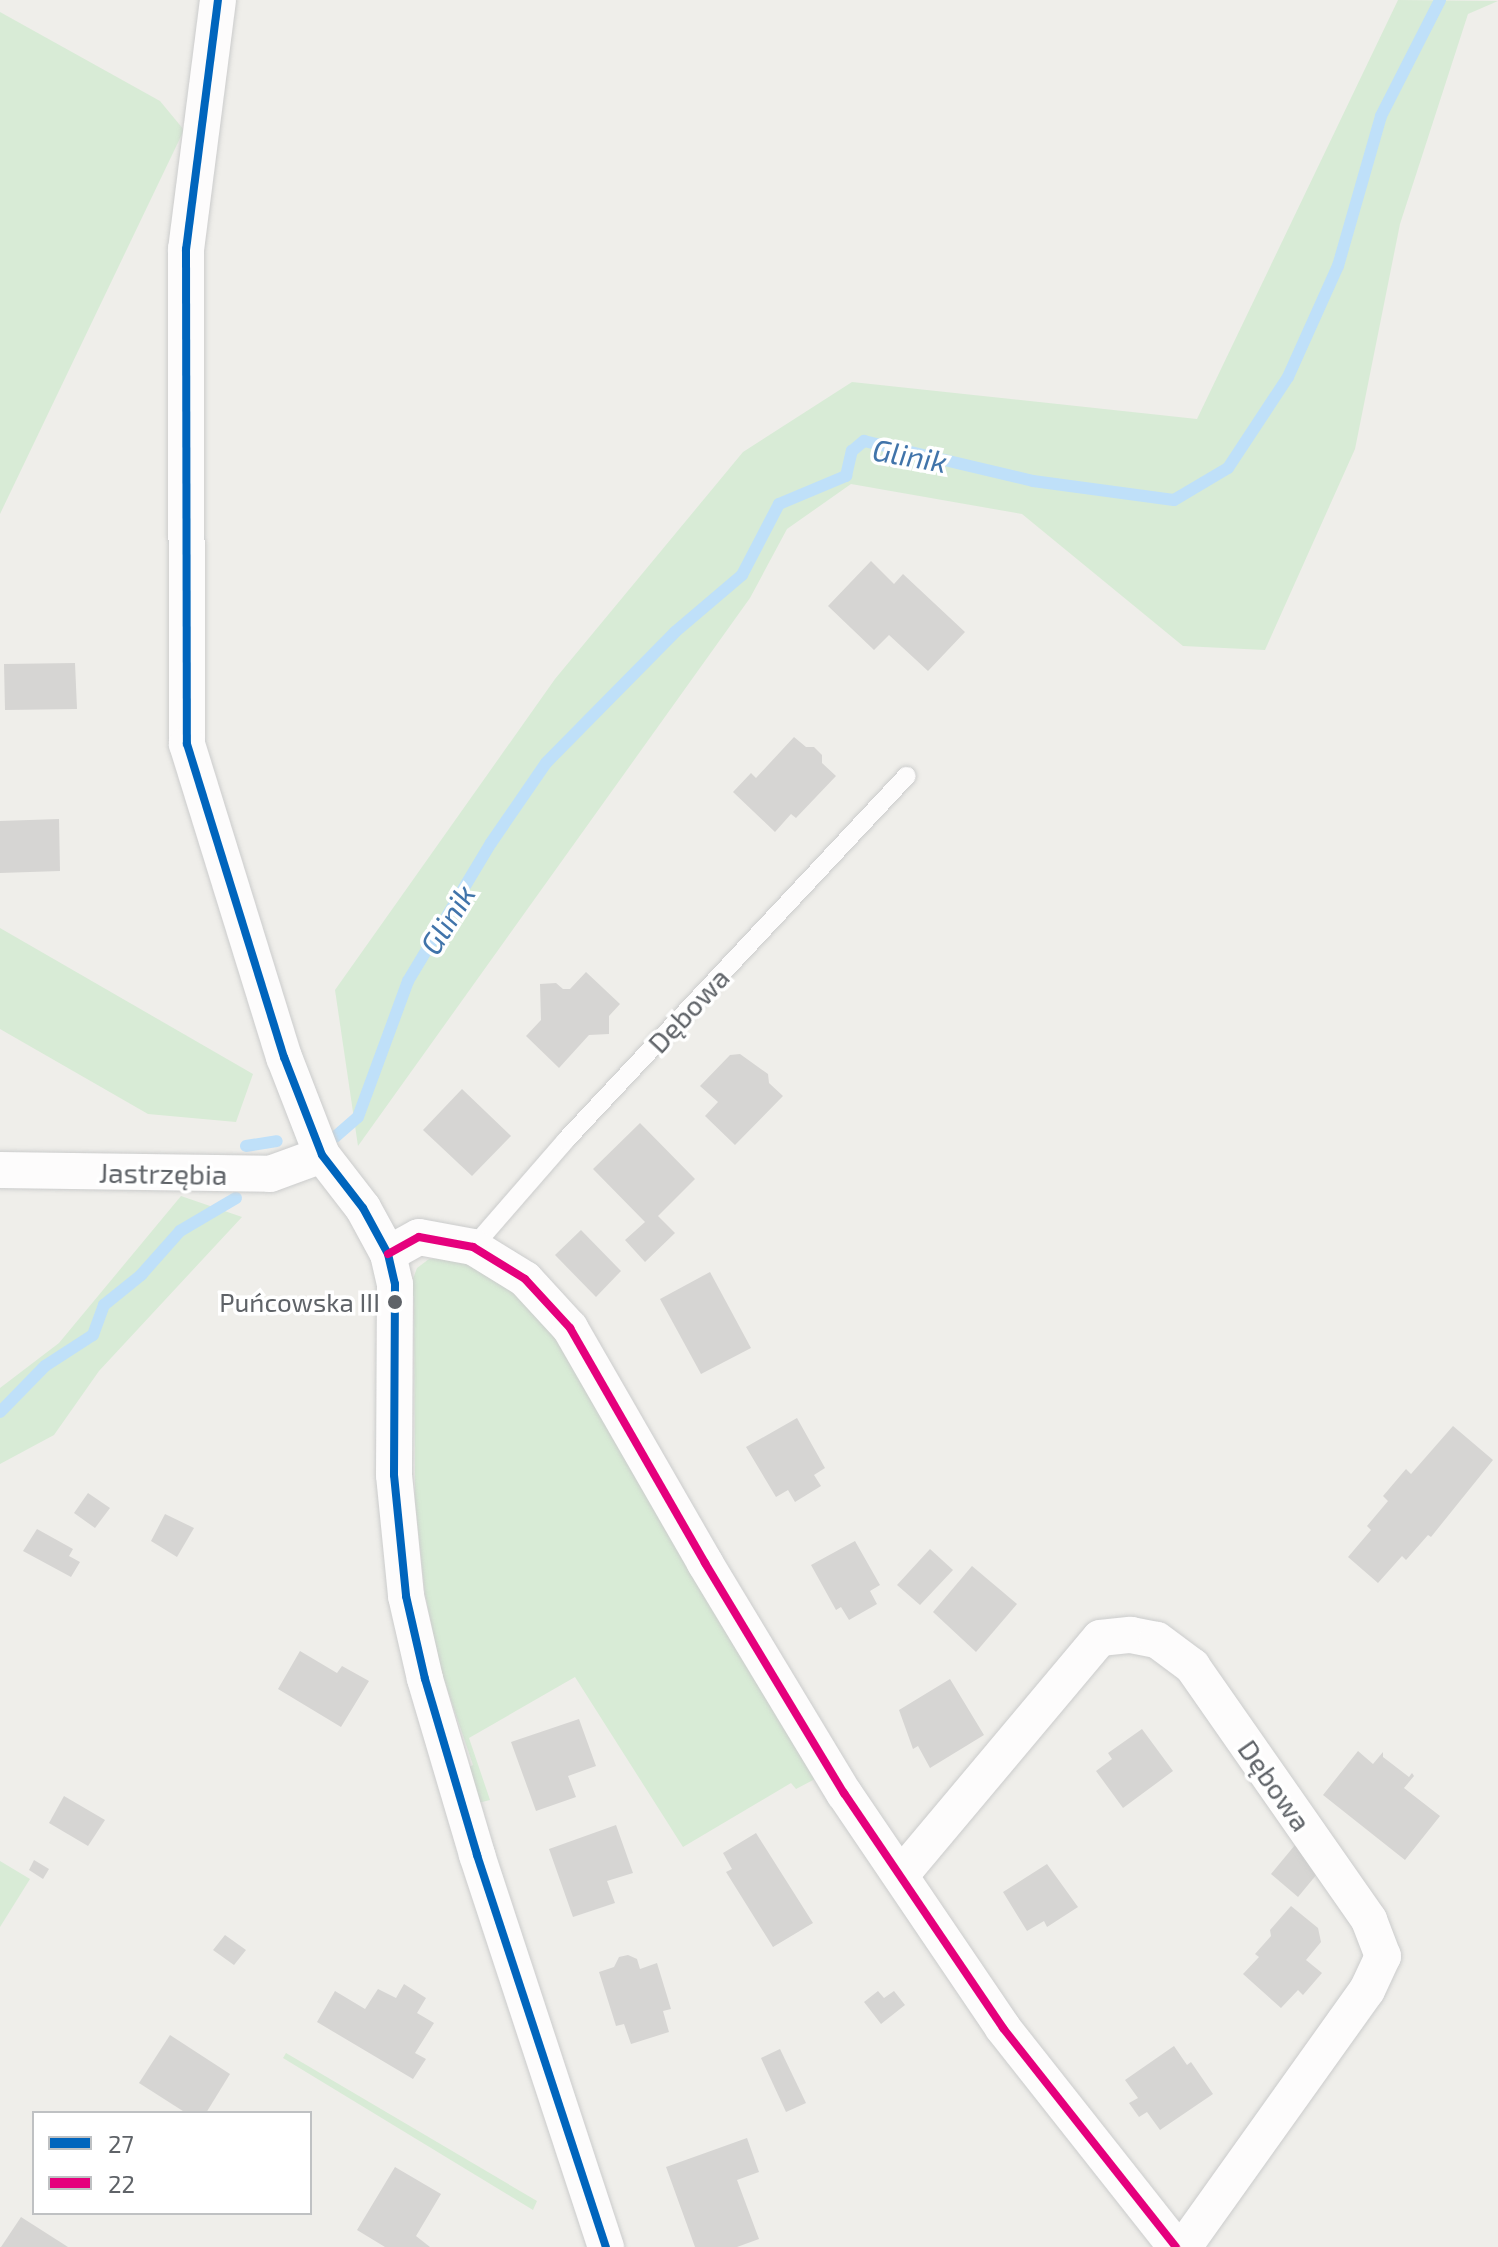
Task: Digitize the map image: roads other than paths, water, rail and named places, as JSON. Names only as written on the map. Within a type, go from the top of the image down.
[{"type":"street","points":[[218,0],[186,249],[187,744],[284,1057],[322,1155],[363,1208],[388,1254],[395,1284],[394,1475],[406,1596],[425,1679],[477,1855],[606,2247]]},
{"type":"street","name":"Jastrzębia","points":[[0,1170],[270,1174],[322,1155]]},
{"type":"street","points":[[388,1254],[419,1237],[473,1247],[499,1259],[525,1279],[570,1328],[827,1766],[1003,2028],[1176,2247]]},
{"type":"street","name":"Dębowa","points":[[901,1875],[1100,1638],[1131,1635],[1157,1640],[1192,1666],[1369,1920],[1383,1956],[1367,1990],[1184,2247]]},
{"type":"lane","name":"Dębowa","points":[[473,1247],[576,1130],[906,776]]},
{"type":"waterway","name":"Glinik","points":[[335,1137],[358,1117],[408,981],[491,843],[546,763],[675,632],[742,575],[779,504],[846,476],[852,451],[864,441],[1033,481],[1174,500],[1228,468],[1288,377],[1338,266],[1381,116],[1440,0]]},
{"type":"waterway","name":"Glinik","points":[[246,1146],[277,1141]]},
{"type":"waterway","name":"Glinik","points":[[0,1412],[45,1366],[93,1335],[104,1305],[141,1275],[180,1231],[236,1198]]},
{"type":"place","name":"Puńcowska III","points":[[395,1302]]}]
